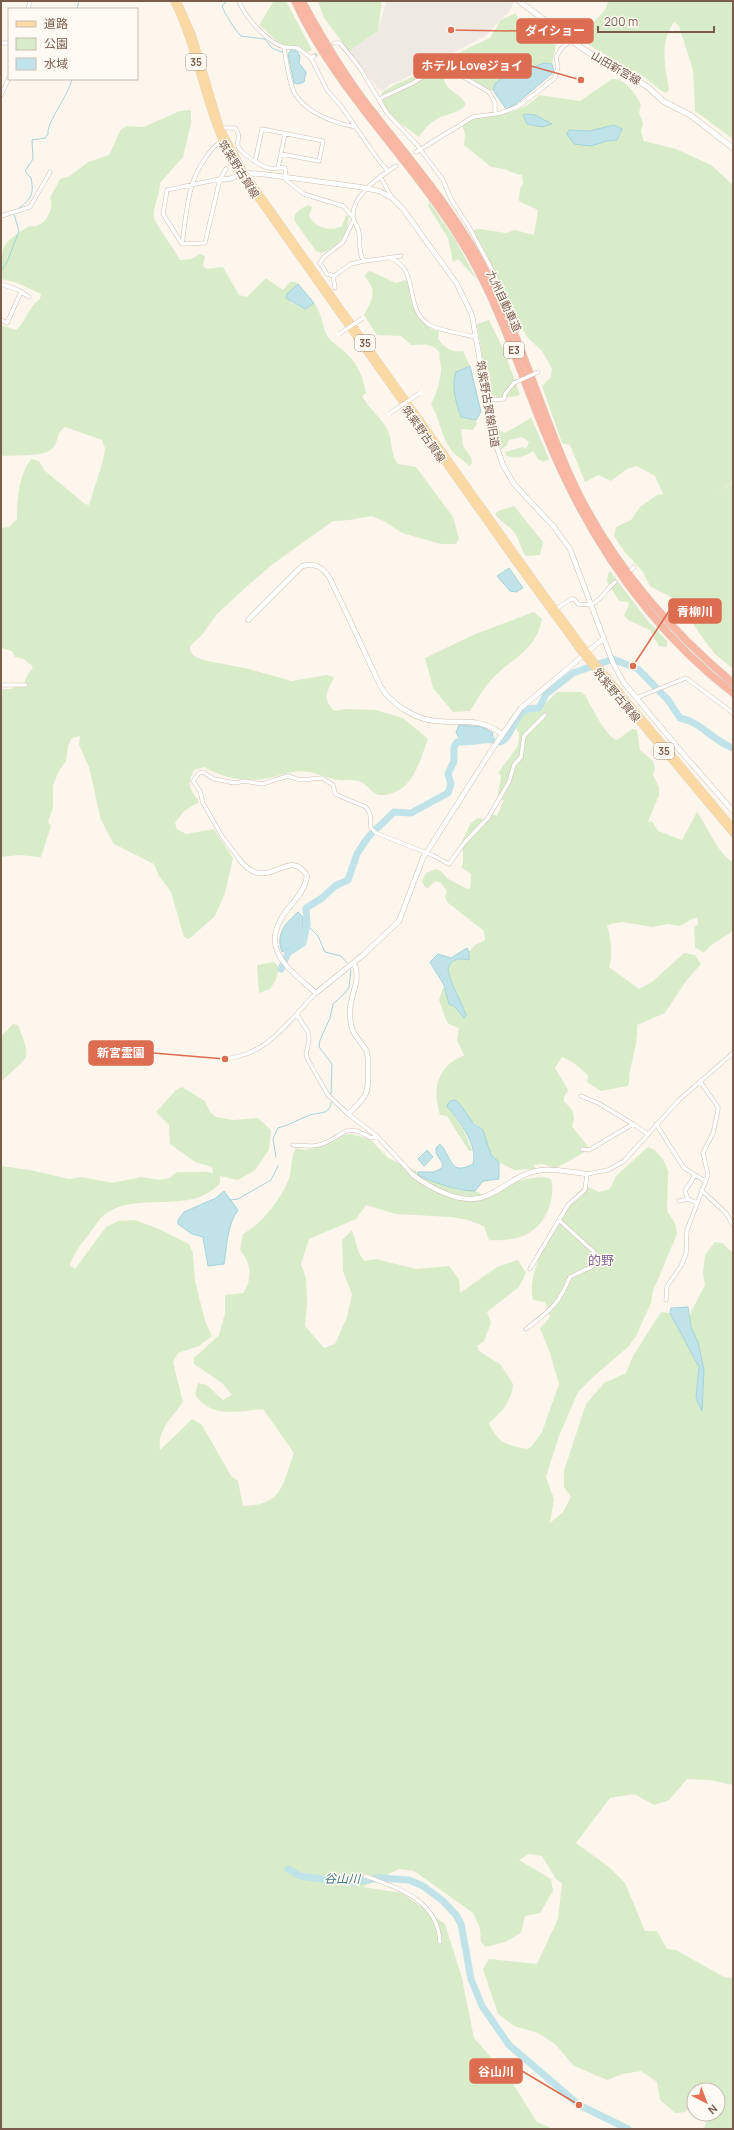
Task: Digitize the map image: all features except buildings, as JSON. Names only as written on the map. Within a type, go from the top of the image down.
[{"type":"highway","name":"九州自動車道","points":[[295,1],[340,79],[434,200],[469,254],[499,313],[564,479],[587,522],[610,560],[638,598],[665,629],[702,666],[733,693]]},
{"type":"highway","name":"九州自動車道","points":[[302,1],[346,76],[433,188],[475,251],[507,314],[570,475],[597,527],[630,576],[660,613],[685,641],[733,683]]},
{"type":"main road","name":"筑紫野古賀線","points":[[173,1],[192,45],[207,105],[221,142],[513,559],[585,654],[733,834]]},
{"type":"main road","name":"筑紫野古賀線","points":[[178,1],[193,35],[221,128],[243,174],[556,609],[585,654]]},
{"type":"main road","name":"山田新宮線","points":[[519,1],[571,40],[612,67],[634,77],[663,101],[690,114],[733,148]]},
{"type":"main road","name":"筑紫野古賀線","points":[[597,668],[733,827]]},
{"type":"street","points":[[238,1],[248,18],[275,43],[284,47],[298,48],[313,57],[327,90],[388,171]]},
{"type":"street","points":[[416,152],[462,122],[473,117],[510,111],[519,106],[550,83],[558,72],[556,57],[561,48],[571,40]]},
{"type":"street","points":[[334,43],[340,43],[352,58],[387,113],[420,150],[442,180],[451,199],[469,227],[495,275]]},
{"type":"street","points":[[284,47],[292,87],[298,100],[318,114],[356,127]]},
{"type":"street","points":[[379,99],[413,83],[430,72],[441,68],[450,68],[489,92],[495,102],[496,114]]},
{"type":"street","points":[[1,96],[8,80]]},
{"type":"street","points":[[221,128],[232,127],[238,131],[240,149],[255,162],[268,168],[286,169],[286,177],[304,194],[343,206],[353,219],[359,232],[360,255],[365,261]]},
{"type":"street","points":[[255,162],[262,129],[323,141],[319,161],[281,154]]},
{"type":"street","points":[[278,168],[285,134]]},
{"type":"street","points":[[182,244],[192,184],[210,151],[214,146],[221,142]]},
{"type":"street","points":[[333,276],[327,274],[320,263],[324,257],[343,242],[353,219],[355,205],[380,176],[396,166]]},
{"type":"street","points":[[182,244],[205,243],[220,179],[226,169]]},
{"type":"street","points":[[1,216],[30,207],[50,172]]},
{"type":"street","name":"筑紫野古賀線旧道","points":[[220,179],[229,179],[243,174],[286,177],[369,188],[392,198],[416,227],[462,294],[472,315],[493,436],[503,465],[514,484],[554,526],[570,549],[613,663],[624,683],[635,698],[732,809]]},
{"type":"street","points":[[380,176],[392,198]]},
{"type":"street","points":[[182,244],[163,214],[167,190],[220,179]]},
{"type":"street","points":[[333,276],[351,264],[401,256]]},
{"type":"street","points":[[389,257],[399,262],[404,268],[409,278],[415,306],[428,324],[470,336],[476,336]]},
{"type":"street","points":[[333,276],[335,288]]},
{"type":"street","points":[[1,284],[29,297]]},
{"type":"street","points":[[1,320],[7,322],[21,292]]},
{"type":"street","points":[[338,334],[363,318]]},
{"type":"street","points":[[487,400],[504,399],[505,394],[514,383],[538,372]]},
{"type":"street","points":[[389,414],[420,392]]},
{"type":"street","points":[[248,620],[302,566],[311,564],[318,566],[330,577],[379,683],[394,701],[402,708],[423,718],[435,721],[471,721],[485,724],[502,734]]},
{"type":"street","points":[[556,609],[571,599],[574,599],[578,604],[591,605],[607,594],[608,589],[615,582]]},
{"type":"street","points":[[223,1059],[234,1058],[270,1042],[297,1015],[316,993],[354,963],[388,933],[399,921],[427,853],[502,734],[521,708],[604,638]]},
{"type":"street","points":[[635,698],[686,678],[733,713]]},
{"type":"street","points":[[1,685],[26,685]]},
{"type":"street","points":[[316,993],[281,960],[275,944],[276,930],[282,916],[300,894],[307,876],[303,869],[296,864],[287,865],[265,875],[248,870],[239,859],[203,803],[200,791],[193,781],[199,773],[203,772],[214,779],[235,783],[244,780],[262,784],[288,776],[300,780],[322,778],[333,784],[335,793],[338,795],[366,807],[370,814],[370,825],[375,832],[427,853],[449,864],[465,842],[488,818],[509,782],[514,765],[521,757],[524,736],[545,715]]},
{"type":"street","points":[[348,1114],[362,1100],[368,1085],[368,1057],[366,1051],[353,1034],[351,1027],[350,1001],[357,981],[354,963]]},
{"type":"street","points":[[297,1015],[308,1032],[309,1040],[306,1054],[308,1060],[328,1095],[348,1114],[377,1136],[413,1175],[423,1183],[449,1194],[469,1199],[487,1196],[519,1177],[534,1172],[557,1170],[587,1174],[608,1170],[620,1164],[656,1124],[700,1081],[733,1053]]},
{"type":"street","points":[[666,1300],[666,1286],[681,1266],[686,1254],[687,1230],[708,1175],[703,1153],[713,1132],[718,1107],[700,1081]]},
{"type":"street","points":[[581,1096],[598,1103],[648,1134]]},
{"type":"street","points":[[582,1149],[589,1150],[633,1124]]},
{"type":"street","points":[[656,1124],[680,1164],[706,1181]]},
{"type":"street","points":[[293,1145],[310,1147],[320,1145],[348,1130],[358,1131],[371,1138],[377,1136]]},
{"type":"street","points":[[530,1269],[543,1245],[560,1221],[568,1205],[585,1190],[587,1174]]},
{"type":"street","points":[[688,1199],[686,1188],[695,1175]]},
{"type":"street","points":[[702,1190],[726,1214],[733,1225]]},
{"type":"street","points":[[679,1201],[688,1199],[697,1203]]},
{"type":"street","points":[[526,1329],[555,1306],[562,1297],[570,1277],[592,1266],[594,1252],[560,1221]]},
{"type":"street","points":[[365,1876],[406,1892],[424,1905],[431,1913],[438,1926],[440,1942]]},
{"type":"shaded area","points":[[386,1],[514,2],[509,12],[485,36],[449,55],[442,65],[426,65],[403,80],[391,84],[384,90],[379,90],[349,51],[378,31]]},
{"type":"green space","points":[[274,1],[286,1],[312,50],[307,52],[296,46],[282,46],[260,25]]},
{"type":"green space","points":[[318,1],[382,1],[378,31],[349,51],[324,18]]},
{"type":"green space","points":[[608,1],[733,1],[733,139],[695,111],[693,70],[679,26],[674,22],[666,38],[664,54],[669,90],[666,93],[657,88],[637,72],[589,45],[591,25],[605,10]]},
{"type":"green space","points":[[516,13],[522,23],[529,26],[556,45],[552,64],[537,65],[518,70],[502,79],[496,84],[493,90],[490,91],[446,64],[460,52],[490,38],[501,20]]},
{"type":"green space","points":[[435,67],[443,68],[443,76],[447,86],[466,104],[457,112],[434,121],[419,137],[397,121],[385,108],[381,93],[394,85]]},
{"type":"green space","points":[[612,79],[622,81],[626,84],[641,104],[639,113],[643,123],[641,131],[644,141],[676,149],[711,165],[733,185],[733,480],[718,495],[733,481],[733,669],[715,654],[678,601],[650,586],[643,572],[624,551],[614,536],[616,527],[631,520],[640,507],[657,495],[663,494],[655,476],[637,466],[627,469],[611,481],[598,475],[585,482],[570,445],[562,443],[542,386],[551,377],[552,369],[542,351],[527,337],[473,230],[480,229],[506,233],[515,230],[534,235],[538,210],[519,201],[520,188],[523,184],[522,175],[491,167],[464,145],[465,135],[462,124],[479,117],[520,109],[533,101],[539,95],[580,101]]},
{"type":"green space","points":[[191,110],[191,123],[183,157],[160,183],[154,217],[161,231],[180,260],[191,259],[200,254],[205,256],[203,266],[207,269],[223,267],[239,295],[247,297],[266,278],[283,290],[290,282],[296,282],[298,284],[293,288],[291,302],[304,309],[314,303],[317,307],[328,337],[351,358],[357,367],[362,377],[366,393],[362,396],[388,431],[395,460],[398,464],[416,467],[453,517],[459,539],[456,544],[441,544],[402,533],[384,521],[371,516],[350,520],[333,521],[273,564],[245,588],[217,614],[201,636],[190,646],[190,651],[194,656],[203,660],[249,669],[292,681],[327,675],[334,677],[329,687],[327,698],[334,711],[346,709],[376,710],[403,718],[428,739],[420,762],[408,783],[395,792],[387,795],[376,794],[363,783],[358,781],[335,779],[305,771],[269,778],[243,780],[227,777],[204,767],[194,770],[190,780],[190,787],[199,802],[184,811],[175,823],[177,829],[186,834],[214,829],[233,858],[225,893],[215,916],[189,939],[184,937],[171,892],[159,876],[154,864],[114,844],[101,820],[89,767],[79,745],[80,736],[71,739],[68,746],[66,761],[59,771],[53,785],[53,808],[48,822],[51,826],[41,857],[19,855],[1,857],[1,689],[10,689],[24,684],[33,667],[24,659],[15,657],[12,651],[1,648],[1,528],[9,527],[17,519],[18,495],[21,480],[31,459],[39,461],[44,470],[85,504],[89,505],[103,461],[105,448],[102,440],[65,427],[60,431],[55,445],[49,451],[37,454],[1,456],[1,325],[16,330],[36,302],[40,299],[41,294],[15,282],[1,279],[1,260],[4,247],[13,237],[30,226],[40,224],[47,217],[51,207],[50,198],[60,179],[70,176],[88,162],[109,155],[121,129],[127,126],[143,127],[180,111]]},
{"type":"green space","points":[[429,202],[456,241],[477,280],[458,259],[453,262],[448,238],[428,206]]},
{"type":"green space","points":[[309,205],[312,207],[309,216],[315,223],[324,228],[338,228],[342,226],[346,215],[349,216],[347,229],[338,244],[321,253],[316,251],[294,220],[295,214],[302,208]]},
{"type":"green space","points":[[370,271],[396,283],[405,280],[410,282],[411,297],[416,304],[418,315],[430,323],[431,329],[439,331],[438,339],[443,345],[455,351],[463,351],[470,366],[460,372],[455,393],[461,416],[476,420],[477,424],[473,430],[461,429],[463,446],[471,457],[472,463],[469,466],[448,446],[431,404],[440,378],[440,353],[434,347],[424,344],[411,345],[401,336],[377,335],[364,315],[371,300],[373,291],[365,277],[366,273]]},
{"type":"green space","points":[[489,320],[505,353],[520,395],[503,397],[488,393],[477,324]]},
{"type":"green space","points":[[531,417],[549,459],[544,462],[538,459],[533,451],[520,457],[510,457],[506,455],[505,452],[523,447],[526,449],[529,442],[522,437],[509,440],[506,446],[500,450],[495,431],[498,429],[504,433]]},
{"type":"green space","points":[[514,506],[543,542],[540,555],[526,556],[514,532],[495,514],[498,511]]},
{"type":"green space","points":[[610,571],[647,620],[667,641],[667,647],[659,646],[650,630],[628,620],[624,615],[629,605],[628,602],[619,601],[607,581]]},
{"type":"green space","points":[[534,612],[542,619],[535,639],[523,653],[490,682],[470,711],[453,712],[433,688],[425,658],[473,635]]},
{"type":"green space","points":[[557,692],[581,692],[585,695],[608,733],[617,740],[632,729],[637,730],[640,750],[653,761],[655,768],[653,775],[659,787],[659,795],[648,822],[652,821],[658,831],[682,840],[697,812],[717,846],[727,858],[733,862],[733,931],[710,946],[704,953],[695,947],[694,927],[698,924],[697,918],[694,918],[680,926],[668,924],[652,927],[623,922],[610,924],[607,926],[611,946],[609,967],[639,989],[652,982],[684,953],[695,955],[701,964],[686,981],[665,1013],[637,1025],[636,1042],[628,1086],[601,1091],[587,1082],[588,1076],[580,1068],[562,1057],[555,1068],[568,1090],[564,1097],[564,1102],[573,1112],[574,1119],[572,1126],[589,1148],[554,1169],[543,1164],[534,1165],[536,1169],[514,1170],[495,1160],[488,1149],[483,1130],[470,1119],[459,1102],[447,1106],[463,1129],[472,1150],[471,1151],[469,1151],[447,1116],[440,1115],[437,1091],[440,1077],[449,1065],[464,1055],[457,1040],[459,1028],[449,1024],[446,1020],[439,1000],[443,988],[446,988],[447,995],[463,1018],[463,1012],[448,969],[449,965],[456,960],[469,960],[469,952],[475,945],[485,940],[484,931],[447,902],[445,897],[447,891],[441,883],[435,881],[428,888],[425,887],[422,881],[426,873],[436,869],[441,871],[450,880],[467,889],[470,888],[471,874],[461,867],[463,864],[463,851],[460,845],[471,823],[478,818],[489,820],[492,814],[497,816],[504,800],[499,800],[498,797],[501,775],[498,773],[518,746],[519,733],[516,729],[516,722],[525,711],[539,707]]},
{"type":"green space","points":[[274,962],[278,966],[275,981],[270,989],[259,993],[257,965]]},
{"type":"green space","points":[[13,1024],[18,1025],[23,1037],[26,1053],[25,1058],[1,1082],[1,1036]]},
{"type":"green space","points":[[182,1087],[205,1101],[210,1112],[216,1117],[233,1120],[258,1118],[271,1130],[269,1150],[255,1170],[238,1180],[220,1176],[220,1183],[208,1193],[194,1199],[132,1204],[118,1208],[104,1215],[78,1249],[70,1265],[75,1269],[106,1227],[118,1221],[135,1220],[159,1229],[189,1244],[193,1254],[195,1281],[205,1321],[212,1336],[199,1346],[178,1353],[173,1362],[183,1402],[163,1430],[160,1450],[192,1419],[202,1425],[231,1476],[238,1481],[243,1506],[256,1505],[266,1502],[274,1497],[283,1484],[294,1453],[263,1409],[226,1412],[209,1407],[201,1402],[195,1394],[198,1383],[207,1385],[223,1400],[232,1395],[222,1383],[194,1364],[194,1358],[219,1335],[225,1313],[225,1295],[243,1293],[246,1288],[249,1271],[247,1260],[240,1250],[243,1234],[258,1224],[283,1192],[290,1175],[292,1158],[296,1148],[306,1150],[328,1144],[343,1135],[351,1134],[370,1139],[388,1158],[418,1172],[419,1176],[458,1190],[475,1191],[484,1195],[527,1179],[544,1177],[551,1179],[551,1199],[544,1219],[532,1231],[516,1238],[508,1240],[489,1240],[484,1226],[468,1220],[451,1217],[396,1214],[366,1205],[356,1219],[309,1239],[301,1264],[306,1278],[307,1303],[305,1326],[324,1348],[335,1344],[347,1317],[352,1294],[343,1271],[342,1240],[352,1230],[359,1253],[364,1261],[376,1259],[416,1269],[449,1266],[459,1279],[460,1293],[497,1267],[518,1260],[526,1273],[519,1287],[487,1312],[491,1323],[484,1341],[477,1346],[479,1351],[501,1365],[513,1384],[506,1406],[489,1423],[492,1430],[503,1442],[526,1449],[531,1447],[542,1432],[559,1384],[550,1353],[540,1328],[550,1317],[545,1302],[533,1300],[532,1287],[534,1273],[539,1258],[554,1229],[578,1192],[586,1186],[599,1192],[610,1189],[616,1176],[648,1147],[655,1150],[664,1161],[668,1171],[667,1211],[675,1223],[677,1234],[653,1291],[651,1303],[636,1336],[628,1347],[578,1392],[559,1436],[546,1477],[554,1499],[550,1523],[563,1512],[571,1497],[564,1487],[564,1471],[586,1404],[604,1383],[626,1373],[633,1356],[661,1312],[670,1313],[699,1367],[696,1398],[702,1410],[698,1342],[691,1327],[689,1316],[705,1285],[703,1274],[705,1255],[715,1242],[722,1243],[733,1253],[733,1785],[710,1780],[687,1779],[669,1800],[654,1805],[634,1794],[610,1798],[576,1843],[609,1867],[625,1883],[645,1931],[657,1931],[667,1949],[676,1950],[724,1977],[733,1978],[733,2129],[704,2129],[706,2122],[726,2122],[726,2082],[686,2082],[686,2111],[675,2113],[660,2100],[657,2082],[641,2071],[623,2074],[607,2080],[574,2066],[555,2044],[538,2033],[514,2026],[498,2014],[483,1969],[489,1959],[537,1964],[558,1919],[562,1883],[556,1879],[542,1856],[529,1854],[519,1860],[551,1879],[553,1891],[540,1913],[525,1916],[521,1933],[505,1942],[486,1947],[481,1942],[480,1928],[473,1913],[414,1871],[399,1869],[363,1887],[402,1893],[445,1924],[462,1978],[474,2038],[510,2079],[537,2122],[553,2129],[1,2129],[1,1166],[30,1170],[69,1179],[82,1177],[112,1183],[141,1177],[160,1180],[170,1178],[177,1172],[213,1173],[212,1167],[195,1162],[170,1144],[169,1125],[156,1112],[176,1090]]},
{"type":"water","points":[[292,49],[298,52],[300,57],[299,63],[306,72],[304,82],[298,84],[294,83],[288,54]]},
{"type":"water","points":[[545,63],[552,64],[554,72],[516,104],[506,109],[493,90],[495,84],[504,76]]},
{"type":"water","points":[[523,115],[535,115],[552,124],[542,127],[527,124]]},
{"type":"water","points":[[614,125],[622,129],[617,140],[607,141],[591,146],[574,144],[567,134],[569,130],[589,131]]},
{"type":"water","points":[[298,284],[314,303],[305,309],[286,298],[287,294]]},
{"type":"water","points":[[470,366],[481,412],[476,420],[461,417],[454,389],[456,372]]},
{"type":"water","points":[[509,568],[523,588],[516,592],[510,591],[497,576]]},
{"type":"water","points":[[459,725],[482,727],[493,733],[492,738],[460,740],[456,732]]},
{"type":"water","points":[[298,912],[303,917],[303,931],[301,939],[295,945],[282,952],[280,940],[283,929],[289,920]]},
{"type":"water","points":[[467,948],[469,952],[469,960],[456,960],[449,965],[448,969],[451,981],[466,1015],[464,1018],[455,1007],[449,1004],[444,985],[430,962],[438,954],[451,958]]},
{"type":"water","points":[[455,1100],[459,1103],[474,1124],[483,1130],[491,1155],[499,1162],[499,1179],[483,1181],[475,1191],[461,1190],[440,1184],[419,1176],[418,1172],[434,1172],[442,1168],[443,1164],[436,1153],[436,1148],[440,1144],[455,1167],[465,1167],[473,1164],[474,1156],[470,1141],[462,1126],[447,1106],[450,1101]]},
{"type":"water","points":[[427,1150],[433,1157],[424,1166],[418,1159]]},
{"type":"water","points":[[224,1191],[238,1210],[234,1216],[230,1229],[224,1264],[208,1266],[203,1237],[192,1234],[178,1224],[178,1220],[184,1212],[216,1198]]},
{"type":"water","points":[[688,1307],[691,1327],[698,1342],[704,1370],[702,1411],[696,1398],[699,1367],[670,1313],[671,1308]]},
{"type":"waterway","points":[[77,8],[79,1]]},
{"type":"waterway","points":[[227,1],[222,6],[235,29],[241,36],[265,39],[272,48],[284,53]]},
{"type":"waterway","points":[[17,210],[28,200],[32,190],[31,178],[25,171],[33,159],[32,140],[45,138],[48,134],[50,123],[67,93],[72,80]]},
{"type":"waterway","points":[[1,271],[7,262],[19,231],[14,214]]},
{"type":"waterway","points":[[500,742],[508,736],[518,716],[526,710],[539,708],[546,694],[573,673],[613,659],[638,669],[668,700],[680,718],[694,723],[719,741],[733,748]]},
{"type":"waterway","points":[[281,969],[288,953],[303,943],[307,925],[306,908],[322,898],[335,886],[348,880],[357,854],[369,836],[394,812],[411,813],[448,793],[451,784],[448,774],[454,761],[454,747],[457,742],[492,740]]},
{"type":"waterway","points":[[307,925],[318,936],[325,952],[341,956],[347,963]]},
{"type":"waterway","points":[[331,1094],[332,1064],[319,1047],[320,1040],[330,1018],[333,1004],[349,987],[351,970]]},
{"type":"waterway","points":[[276,1157],[273,1139],[278,1128],[310,1115],[327,1111],[331,1102]]},
{"type":"waterway","points":[[230,1200],[238,1199],[271,1180],[278,1166]]},
{"type":"waterway","name":"谷山川","points":[[288,1869],[300,1876],[338,1881],[354,1882],[380,1878],[409,1880],[423,1886],[443,1901],[456,1915],[461,1924],[471,1979],[482,2006],[509,2045],[579,2105],[628,2129]]},
{"type":"tunnel","points":[[314,56],[334,43]]},
{"type":"place","name":"ダイショー","points":[[451,30]]},
{"type":"place","name":"ホテル Loveジョイ","points":[[581,80]]},
{"type":"place","name":"青柳川","points":[[633,666]]},
{"type":"place","name":"新宮霊園","points":[[225,1059]]},
{"type":"place","name":"谷山川","points":[[579,2105]]},
{"type":"district","name":"的野","points":[[601,1260]]}]
